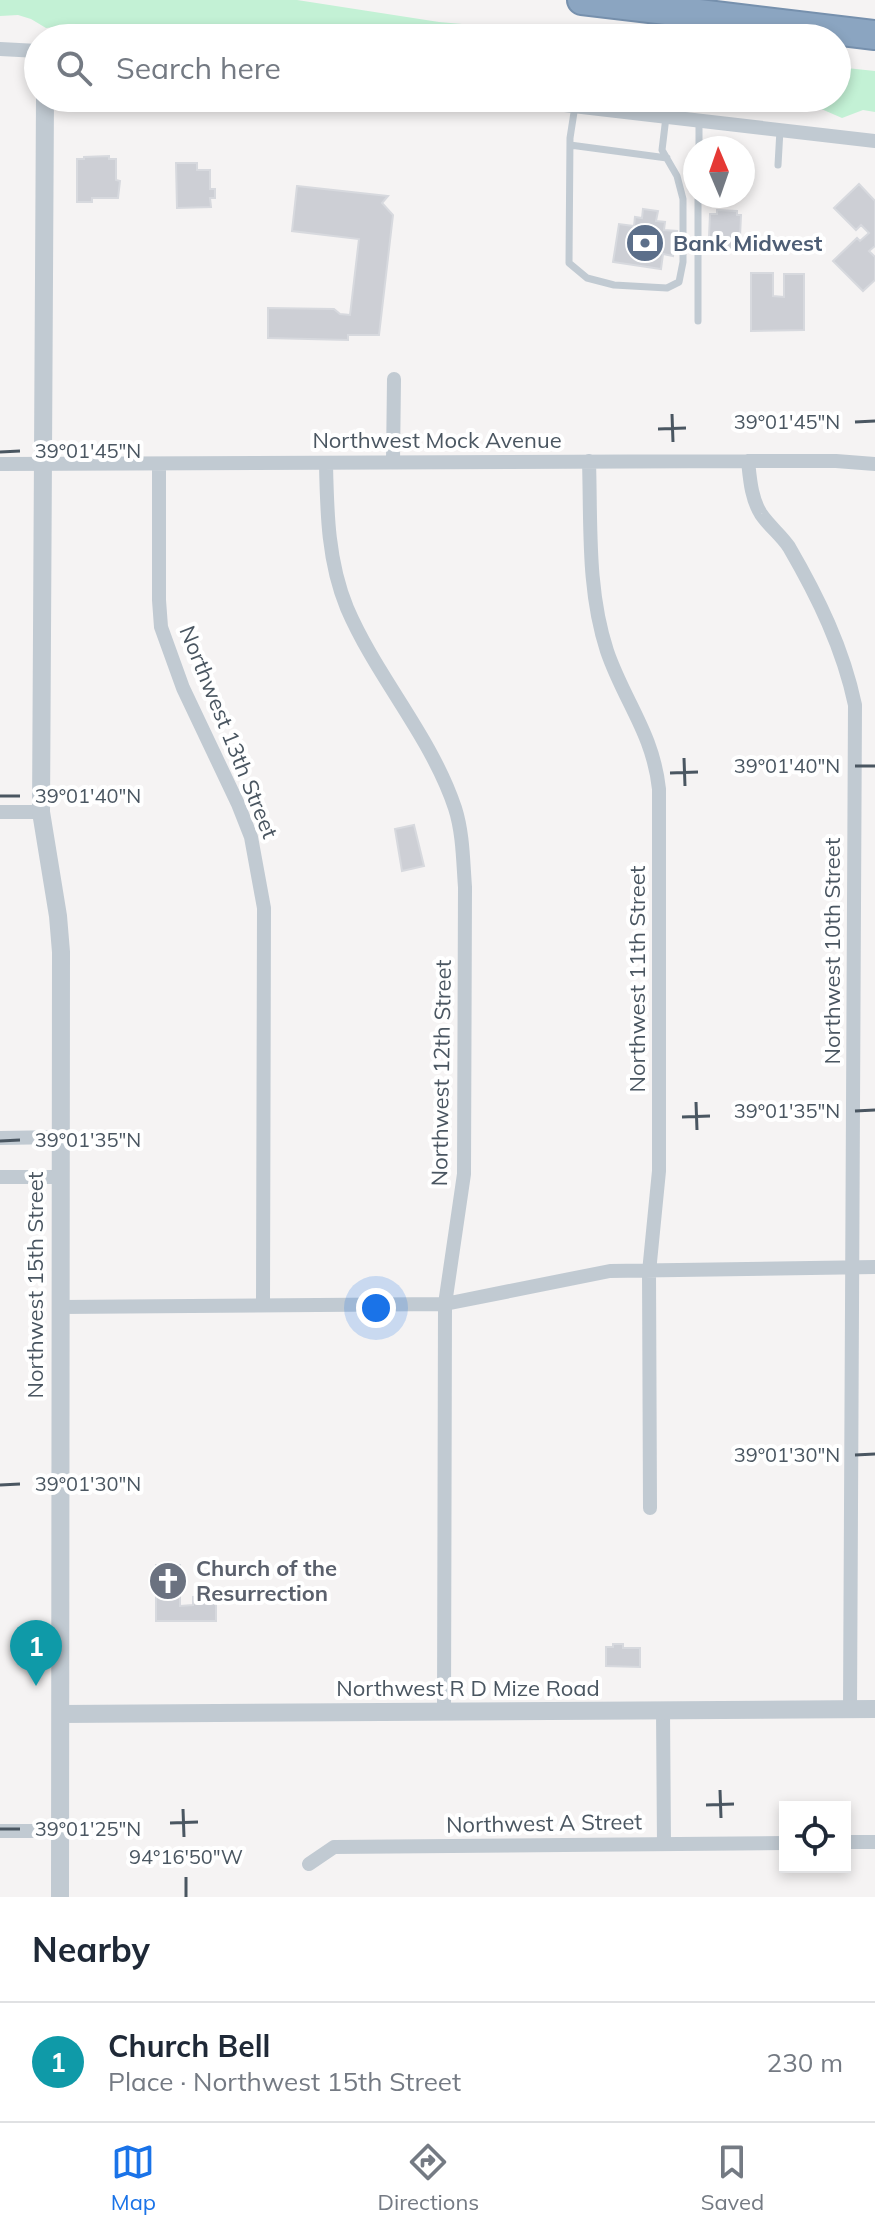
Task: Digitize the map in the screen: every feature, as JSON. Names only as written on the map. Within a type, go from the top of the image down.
[{"type":"highway","points":[[582,0],[783,24]]},
{"type":"highway","points":[[851,32],[875,35]]},
{"type":"street","points":[[0,49],[24,50]]},
{"type":"street","name":"Northwest 15th Street","points":[[45,112],[41,812],[61,952],[60,1897]]},
{"type":"street","points":[[625,112],[875,141]]},
{"type":"street","points":[[393,461],[394,379]]},
{"type":"street","name":"Northwest Mock Avenue","points":[[0,464],[326,464],[393,461],[836,461],[875,464]]},
{"type":"street","name":"Northwest 11th Street","points":[[589,461],[593,587],[597,614],[608,653],[636,710],[657,764],[659,789],[659,1171],[649,1272],[650,1508]]},
{"type":"street","name":"Northwest 10th Street","points":[[748,461],[752,494],[760,513],[787,544],[832,628],[844,658],[855,705],[850,1709]]},
{"type":"street","name":"Northwest 13th Street","points":[[159,464],[161,627],[183,688],[251,837],[264,908],[263,1305]]},
{"type":"street","name":"Northwest 12th Street","points":[[326,464],[328,534],[334,568],[346,606],[364,643],[444,779],[460,830],[465,887],[464,1174],[445,1304],[444,1713]]},
{"type":"street","points":[[0,812],[41,812]]},
{"type":"street","points":[[0,1138],[60,1137]]},
{"type":"street","points":[[0,1177],[59,1177]]},
{"type":"street","points":[[61,1307],[445,1304],[610,1271],[875,1267]]},
{"type":"street","name":"Northwest R D Mize Road","points":[[61,1714],[875,1709]]},
{"type":"street","points":[[663,1711],[664,1843]]},
{"type":"street","points":[[0,1831],[60,1831]]},
{"type":"street","points":[[851,1842],[875,1842]]},
{"type":"street","name":"Northwest A Street","points":[[309,1864],[334,1847],[779,1843]]},
{"type":"lane","points":[[574,112],[570,145],[569,263],[587,278],[614,285],[667,288],[679,282],[683,262],[683,199],[677,176],[662,150],[666,117]]},
{"type":"lane","points":[[699,121],[699,136]]},
{"type":"lane","points":[[778,165],[780,130]]},
{"type":"lane","points":[[570,145],[669,158]]},
{"type":"lane","points":[[698,208],[698,321]]},
{"type":"green space","points":[[0,0],[297,0],[462,24],[39,24],[18,15],[0,16]]},
{"type":"green space","points":[[851,68],[875,71],[875,112],[863,110],[842,118],[828,112],[851,112]]},
{"type":"building","points":[[109,156],[109,159],[116,159],[116,180],[120,181],[118,198],[92,198],[92,202],[77,202],[77,159]]},
{"type":"building","points":[[176,163],[197,163],[197,170],[210,170],[210,189],[215,189],[215,198],[210,198],[211,207],[177,208]]},
{"type":"building","points":[[859,184],[875,201],[875,246],[869,251],[875,257],[875,280],[863,291],[833,261],[857,238],[860,241],[869,233],[861,225],[856,230],[834,208]]},
{"type":"building","points":[[297,186],[388,196],[382,203],[393,215],[379,335],[348,335],[348,340],[268,338],[268,308],[334,309],[340,314],[350,315],[359,239],[292,231]]},
{"type":"building","name":"Bank Midwest","points":[[643,209],[658,211],[656,221],[665,222],[664,230],[677,231],[673,256],[663,254],[661,269],[613,262],[619,224],[634,226],[635,217],[642,218]]},
{"type":"building","points":[[717,210],[737,211],[737,215],[741,215],[736,251],[712,250],[710,214],[717,214]]},
{"type":"building","points":[[751,273],[773,273],[773,296],[784,297],[784,274],[804,274],[804,330],[751,331]]},
{"type":"building","points":[[414,825],[424,866],[402,871],[395,829]]},
{"type":"building","name":"Church of the Resurrection","points":[[156,1565],[180,1565],[180,1606],[193,1605],[193,1597],[216,1597],[216,1621],[156,1621]]},
{"type":"building","points":[[613,1644],[623,1644],[623,1648],[640,1648],[640,1667],[606,1666],[606,1647],[613,1647]]},
{"type":"place","name":"Bank Midwest","points":[[645,243]]},
{"type":"place","name":"Church of the Resurrection","points":[[168,1581]]},
{"type":"place","name":"Church Bell","points":[[36,1686]]}]
